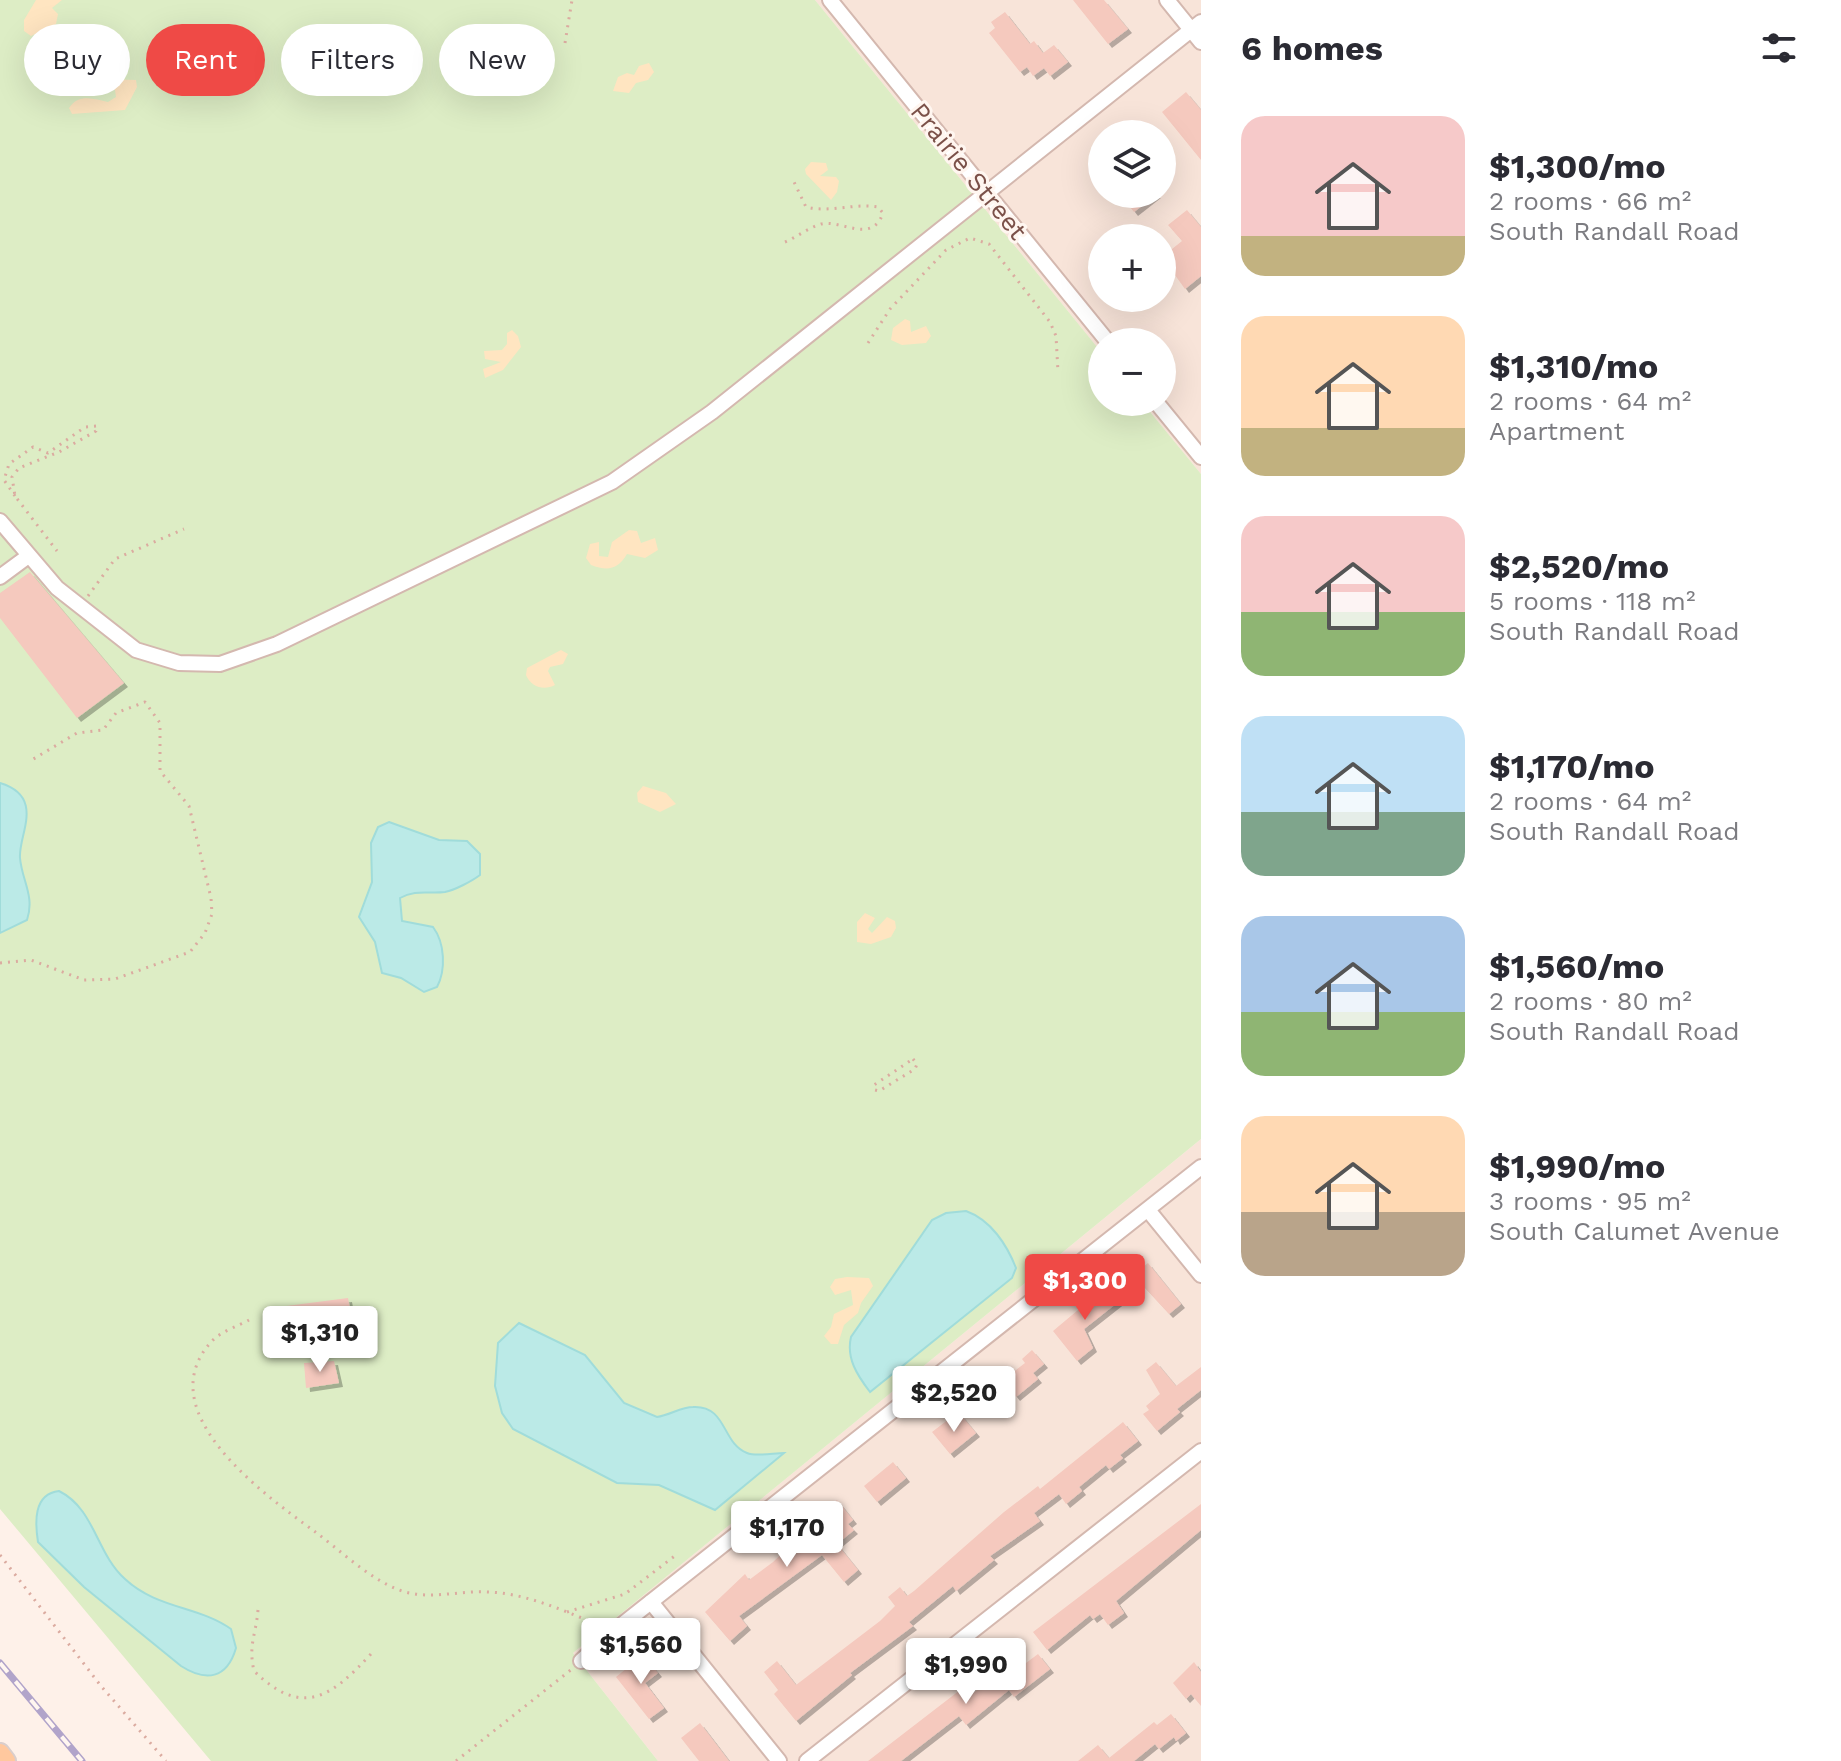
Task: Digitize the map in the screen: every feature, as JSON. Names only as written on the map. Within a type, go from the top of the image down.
[{"type":"main road","points":[[0,1753],[6,1761]]},
{"type":"street","name":"Prairie Street","points":[[830,0],[1097,328]]},
{"type":"street","points":[[1167,0],[1196,26],[1201,42]]},
{"type":"street","points":[[0,521],[27,557],[57,588],[136,650],[179,663],[220,664],[277,644],[612,482],[712,412],[1196,26]]},
{"type":"street","points":[[1167,416],[1201,457]]},
{"type":"street","points":[[0,577],[27,557]]},
{"type":"street","points":[[581,1661],[614,1631],[1201,1167]]},
{"type":"street","points":[[1148,1210],[1201,1275]]},
{"type":"street","points":[[807,1761],[1201,1451]]},
{"type":"street","points":[[651,1602],[779,1761]]},
{"type":"path","points":[[565,43],[572,0]]},
{"type":"path","points":[[785,242],[820,225],[838,224],[852,231],[865,229],[877,223],[883,213],[878,207],[870,205],[830,210],[806,207],[794,182]]},
{"type":"path","points":[[868,343],[890,309],[946,250],[957,242],[980,239],[989,244],[1050,322],[1056,336],[1058,372]]},
{"type":"path","points":[[15,496],[12,477],[19,468],[81,441],[96,431],[97,426],[85,427],[48,453],[33,447],[9,464],[4,480],[15,496],[57,551]]},
{"type":"path","points":[[85,598],[115,559],[184,529]]},
{"type":"path","points":[[0,963],[31,960],[84,980],[128,976],[190,952],[205,933],[212,914],[189,806],[160,771],[160,723],[145,702],[116,713],[103,730],[77,733],[30,761]]},
{"type":"path","points":[[913,1059],[917,1064],[915,1069],[879,1091],[875,1090],[874,1085],[913,1059]]},
{"type":"path","points":[[249,1320],[212,1341],[199,1364],[193,1403],[224,1454],[250,1481],[370,1573],[398,1590],[424,1595],[489,1592],[532,1598],[614,1631]]},
{"type":"path","points":[[0,1555],[101,1686],[166,1761]]},
{"type":"path","points":[[567,1612],[625,1594],[676,1555]]},
{"type":"path","points":[[258,1610],[256,1630],[248,1647],[254,1671],[286,1693],[305,1698],[338,1689],[371,1654]]},
{"type":"path","points":[[456,1761],[581,1661]]},
{"type":"shaded area","points":[[815,0],[1201,0],[1201,474],[1153,416],[1176,416],[1176,328],[1088,328],[1088,336]]},
{"type":"shaded area","points":[[1201,1139],[1201,1761],[658,1761],[573,1653]]},
{"type":"green space","points":[[0,0],[815,0],[1088,336],[1088,416],[1153,416],[1201,474],[1201,1139],[573,1653],[658,1761],[211,1761],[0,1509]]},
{"type":"sand","points":[[36,0],[62,0],[52,8],[58,14],[56,24],[24,24]]},
{"type":"sand","points":[[649,63],[654,72],[648,80],[636,83],[629,93],[613,91],[618,77],[627,73],[634,75],[639,66]]},
{"type":"sand","points":[[130,80],[136,80],[137,87],[125,110],[72,114],[69,108],[77,100],[87,98],[108,102],[116,97],[130,96]]},
{"type":"sand","points":[[811,162],[826,163],[828,170],[820,176],[836,177],[839,181],[837,192],[831,200],[806,174],[805,169]]},
{"type":"sand","points":[[905,319],[910,321],[911,332],[926,326],[931,336],[926,343],[902,345],[891,340],[893,328]]},
{"type":"sand","points":[[512,330],[518,336],[521,347],[503,370],[485,378],[483,369],[501,362],[485,359],[484,351],[502,350],[507,344],[507,333]]},
{"type":"sand","points":[[629,530],[637,531],[641,543],[655,538],[658,550],[645,558],[627,554],[612,568],[591,565],[586,558],[590,544],[599,542],[599,556],[608,557],[612,542]]},
{"type":"sand","points":[[561,650],[568,654],[563,664],[550,667],[548,671],[555,685],[542,688],[534,685],[526,675],[527,668]]},
{"type":"sand","points":[[643,786],[666,793],[676,804],[660,812],[638,802],[637,793]]},
{"type":"sand","points":[[865,913],[875,918],[868,929],[872,933],[887,917],[895,921],[896,928],[891,937],[871,944],[857,942],[857,922]]},
{"type":"sand","points":[[869,1278],[873,1286],[858,1313],[844,1325],[838,1344],[831,1344],[824,1336],[831,1327],[834,1314],[853,1305],[851,1290],[835,1295],[830,1287],[835,1279]]},
{"type":"water","points":[[0,783],[14,789],[26,807],[20,858],[30,903],[27,920],[0,933]]},
{"type":"water","points":[[389,822],[439,840],[467,841],[480,854],[480,875],[468,882],[445,892],[417,893],[400,898],[402,921],[433,927],[440,941],[443,957],[440,980],[437,987],[424,992],[401,978],[382,973],[375,942],[359,917],[372,882],[371,843],[378,827]]},
{"type":"water","points":[[966,1211],[983,1220],[1003,1242],[1016,1268],[1012,1278],[870,1392],[854,1366],[850,1352],[851,1337],[932,1220],[946,1213]]},
{"type":"water","points":[[519,1323],[585,1355],[624,1403],[657,1417],[689,1407],[704,1408],[718,1418],[733,1442],[747,1453],[784,1453],[715,1510],[659,1485],[617,1483],[513,1429],[502,1413],[495,1386],[498,1343]]},
{"type":"water","points":[[59,1491],[80,1509],[115,1568],[137,1589],[219,1621],[231,1629],[236,1648],[221,1672],[207,1676],[181,1666],[84,1587],[38,1542],[36,1518],[40,1503],[51,1493]]},
{"type":"building","points":[[1073,0],[1104,0],[1128,29],[1108,44]]},
{"type":"building","points":[[1005,12],[1030,44],[1034,41],[1043,53],[1054,45],[1068,62],[1050,76],[1044,68],[1033,76],[1027,67],[1020,72],[989,33],[995,28],[991,22]]},
{"type":"building","points":[[1186,92],[1201,110],[1201,160],[1176,129],[1176,120],[1168,120],[1162,112]]},
{"type":"building","points":[[1187,210],[1201,227],[1201,276],[1185,289],[1176,276],[1176,246],[1182,241],[1176,234],[1176,224],[1169,224]]},
{"type":"building","points":[[30,572],[124,683],[77,718],[0,618],[0,593]]},
{"type":"building","points":[[1148,1263],[1181,1304],[1169,1314],[1133,1275]]},
{"type":"building","points":[[1109,1284],[1122,1299],[1084,1329],[1093,1348],[1077,1361],[1053,1331]]},
{"type":"building","points":[[348,1298],[355,1334],[278,1341],[271,1308]]},
{"type":"building","points":[[1032,1350],[1044,1364],[1033,1373],[1038,1379],[1016,1397],[1003,1380],[1025,1363],[1022,1359]]},
{"type":"building","points":[[334,1361],[339,1383],[306,1388],[304,1363]]},
{"type":"building","points":[[1156,1362],[1176,1386],[1201,1367],[1201,1390],[1177,1409],[1180,1412],[1157,1431],[1143,1414],[1149,1410],[1146,1406],[1160,1394],[1146,1370]]},
{"type":"building","points":[[961,1415],[976,1433],[950,1454],[932,1432],[949,1419],[952,1423]]},
{"type":"building","points":[[1123,1422],[1138,1441],[1120,1455],[1123,1458],[1109,1469],[1106,1465],[1079,1487],[1082,1491],[1066,1504],[1059,1494],[1034,1513],[1040,1521],[990,1556],[994,1560],[956,1591],[953,1586],[909,1622],[913,1626],[850,1673],[852,1675],[796,1721],[774,1694],[778,1690],[764,1672],[777,1661],[796,1685],[880,1621],[895,1606],[888,1597],[900,1587],[907,1596],[914,1591],[1004,1512],[1038,1486],[1040,1489]]},
{"type":"building","points":[[893,1462],[906,1478],[877,1502],[864,1486]]},
{"type":"building","points":[[837,1500],[853,1520],[848,1524],[854,1530],[837,1544],[858,1570],[844,1582],[822,1555],[739,1616],[747,1626],[730,1641],[705,1612],[745,1574],[749,1580],[773,1562],[789,1547],[786,1543],[824,1516],[821,1513]]},
{"type":"building","points":[[1201,1504],[1201,1530],[1116,1601],[1124,1613],[1108,1625],[1100,1614],[1093,1619],[1090,1615],[1047,1650],[1033,1632]]},
{"type":"building","points":[[1012,1654],[1022,1666],[1038,1654],[1050,1669],[1014,1697],[1009,1690],[966,1725],[959,1716],[901,1761],[868,1761],[964,1687],[971,1695],[997,1674],[993,1669]]},
{"type":"building","points":[[643,1655],[658,1673],[645,1683],[664,1708],[649,1719],[616,1677]]},
{"type":"building","points":[[1194,1662],[1201,1672],[1201,1706],[1191,1694],[1186,1699],[1173,1683]]},
{"type":"building","points":[[1171,1714],[1186,1733],[1176,1741],[1174,1737],[1159,1749],[1155,1744],[1134,1761],[1078,1761],[1098,1745],[1109,1758],[1154,1722],[1157,1725]]},
{"type":"building","points":[[700,1723],[729,1761],[699,1761],[681,1738]]},
{"type":"railway","points":[[0,1663],[82,1761]]}]
